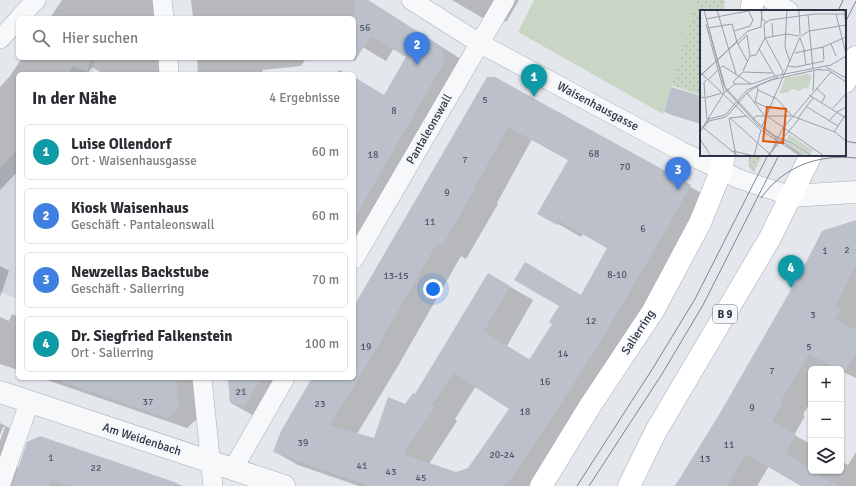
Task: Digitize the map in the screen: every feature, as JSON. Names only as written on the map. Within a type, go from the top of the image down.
[{"type":"main road","points":[[751,10],[753,0]]},
{"type":"main road","name":"B 9","points":[[629,486],[656,431],[764,248],[792,196],[811,156]]},
{"type":"main road","name":"Salierring","points":[[541,486],[590,406],[653,310],[700,223],[723,163]]},
{"type":"street","points":[[22,16],[36,0]]},
{"type":"street","points":[[162,0],[164,16]]},
{"type":"street","name":"Waisenhausgasse","points":[[411,0],[479,43],[700,152]]},
{"type":"street","name":"Pantaleonswall","points":[[356,256],[505,0]]},
{"type":"street","points":[[772,0],[787,10]]},
{"type":"street","points":[[0,39],[16,22]]},
{"type":"street","points":[[168,60],[169,72]]},
{"type":"street","name":"Waisenhausgasse","points":[[709,156],[723,163],[739,179],[792,196]]},
{"type":"street","points":[[792,196],[856,192]]},
{"type":"street","points":[[202,380],[213,486]]},
{"type":"street","points":[[233,469],[284,380]]},
{"type":"street","name":"Am Weidenbach","points":[[0,392],[284,486]]},
{"type":"street","points":[[0,486],[30,403]]},
{"type":"shaded area","points":[[90,60],[94,60],[93,72],[87,72]]},
{"type":"shaded area","points":[[73,66],[87,72],[69,72]]},
{"type":"shaded area","points":[[16,151],[16,298],[0,292],[0,168]]},
{"type":"green space","points":[[534,0],[697,0],[663,114],[518,32]]},
{"type":"green space","points":[[697,0],[725,1],[724,10],[700,10],[700,95],[671,85]]},
{"type":"green space","points":[[749,156],[762,156],[754,172],[750,167]]},
{"type":"building","points":[[354,0],[367,0],[442,47],[445,61],[356,216],[356,78],[384,95],[406,57],[371,36],[356,59],[356,16],[354,16]]},
{"type":"building","points":[[487,77],[495,77],[691,185],[596,349],[506,486],[369,486],[273,452],[281,431],[311,380],[356,380],[356,303]],"holes":[[[508,127],[568,160],[537,214],[557,225],[559,221],[607,248],[581,295],[525,262],[514,280],[559,306],[549,322],[552,324],[529,360],[484,331],[510,286],[488,273],[415,394],[413,393],[405,404],[388,397],[374,438],[330,425],[374,353],[437,243],[442,246],[475,189]],[[453,373],[509,409],[468,468],[456,472],[403,454],[435,407],[432,405]]]},
{"type":"building","points":[[671,87],[700,96],[700,123],[664,112]]},
{"type":"building","points":[[856,220],[856,264],[836,305],[841,308],[835,319],[856,330],[856,353],[845,372],[844,366],[833,366],[809,354],[781,401],[783,402],[772,421],[796,434],[786,453],[808,467],[808,474],[819,474],[837,486],[801,486],[746,454],[727,486],[675,486],[720,413],[800,274],[822,231]]},
{"type":"building","points":[[176,380],[179,408],[167,418],[61,381]]},
{"type":"building","points":[[228,380],[260,380],[245,406],[230,403]]},
{"type":"building","points":[[40,436],[177,483],[177,486],[69,486],[51,479],[49,486],[12,486],[27,442]]},
{"type":"tram line","points":[[838,10],[843,0]]},
{"type":"tram line","points":[[846,21],[856,1]]},
{"type":"tram line","points":[[846,141],[856,143]]},
{"type":"tram line","points":[[577,486],[653,368],[695,299],[767,156]]},
{"type":"tram line","points":[[589,486],[662,374],[703,305],[778,156]]},
{"type":"tram line","points":[[761,198],[780,178],[803,164],[828,158],[856,158]]},
{"type":"place","name":"Kiosk Waisenhaus","points":[[417,65]]},
{"type":"place","name":"Luise Ollendorf","points":[[534,97]]},
{"type":"place","name":"Newzellas Backstube","points":[[678,190]]},
{"type":"place","name":"Dr. Siegfried Falkenstein","points":[[791,288]]}]
